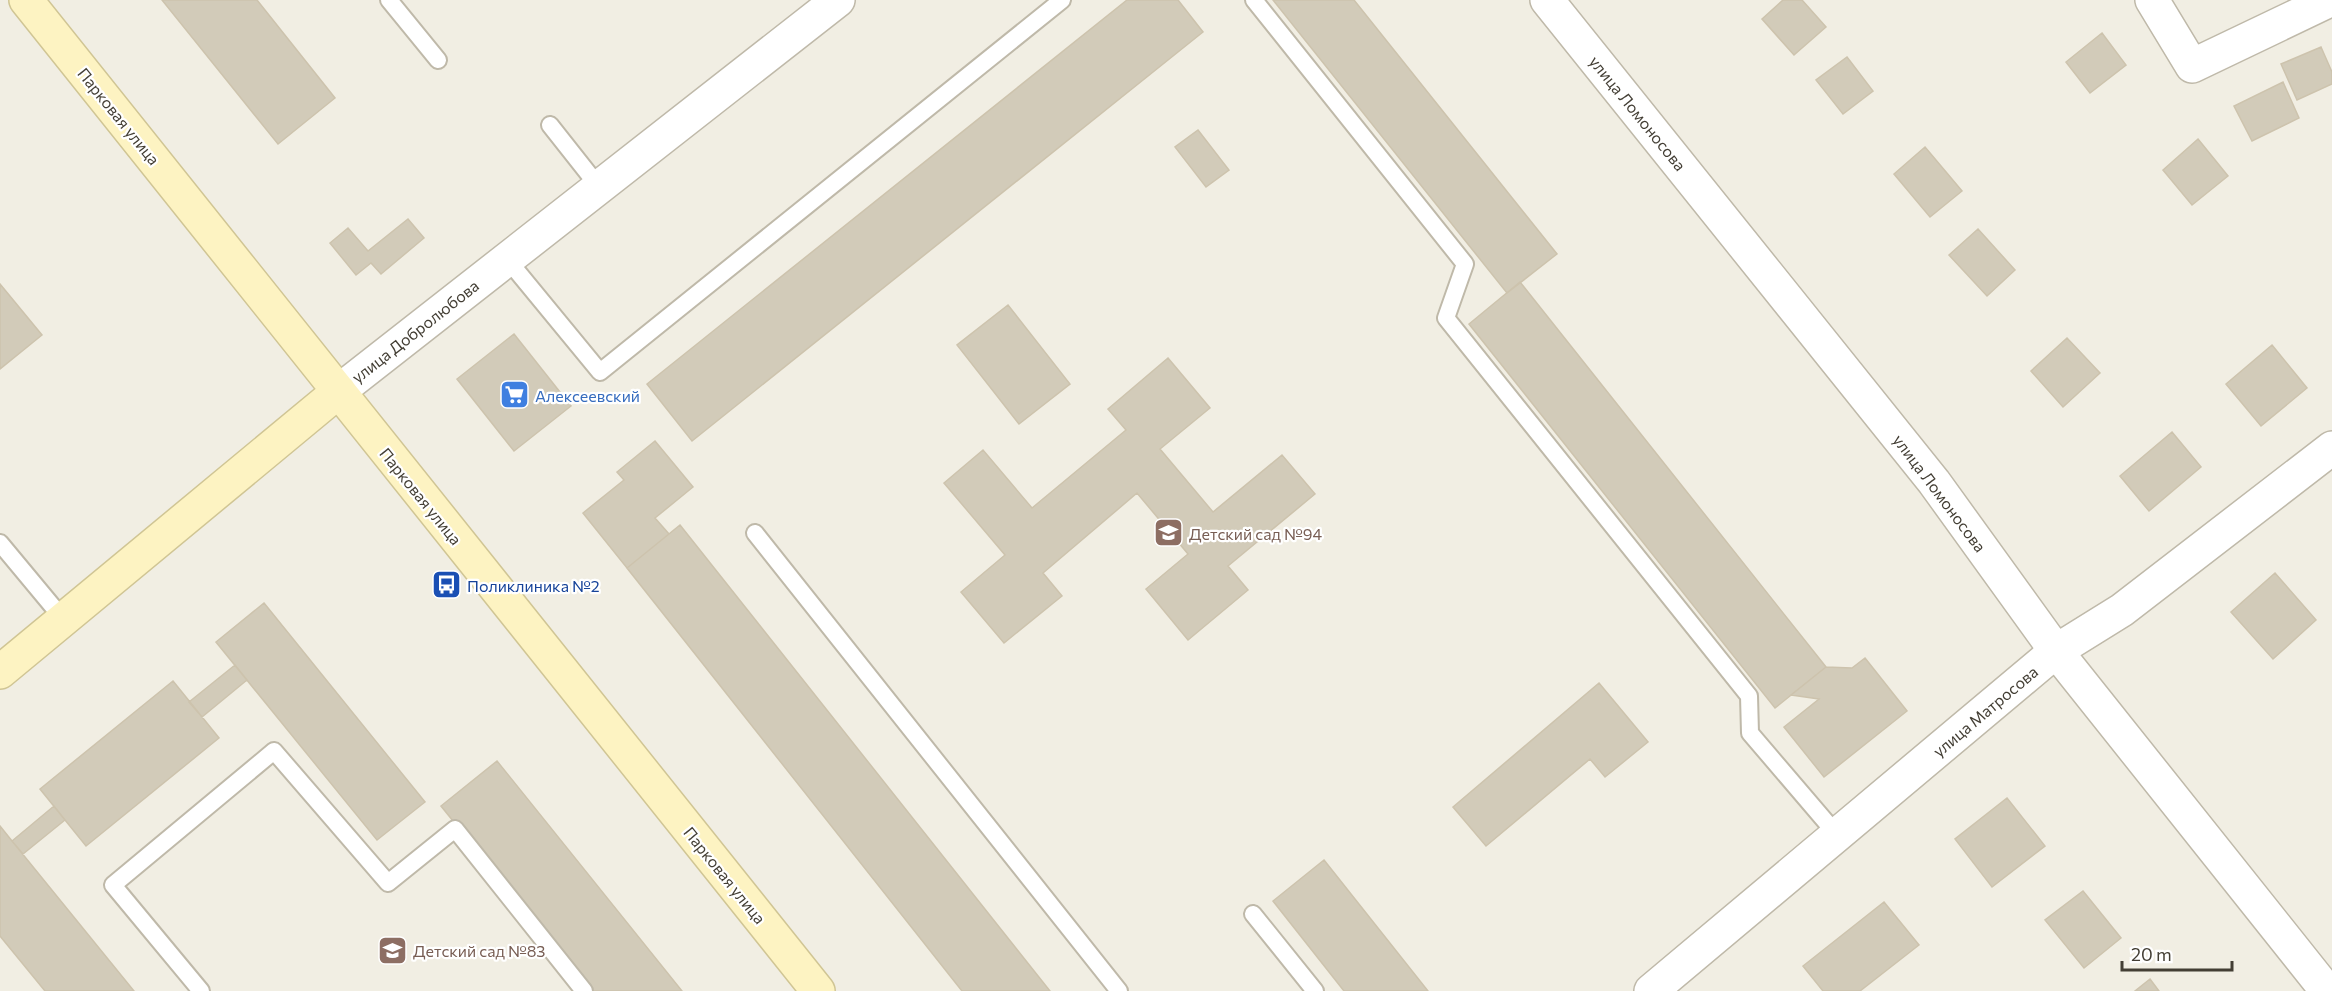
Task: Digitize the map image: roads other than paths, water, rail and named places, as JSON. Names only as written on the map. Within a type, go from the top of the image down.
[{"type":"street","name":"Парковая улица","points":[[26,0],[818,991]]},
{"type":"street","name":"улица Добролюбова","points":[[0,672],[339,391],[838,0]]},
{"type":"street","name":"улица Ломоносова","points":[[1547,0],[1934,482],[2056,651],[2327,991]]},
{"type":"street","points":[[2152,0],[2192,66],[2330,0]]},
{"type":"street","name":"улица Матросова","points":[[1651,991],[2056,651],[2122,610],[2332,448]]},
{"type":"lane","points":[[389,0],[438,60]]},
{"type":"lane","points":[[507,259],[600,372],[1062,0]]},
{"type":"lane","points":[[1254,0],[1465,264],[1446,318],[1749,696],[1750,733],[1838,836]]},
{"type":"lane","points":[[550,125],[599,187]]},
{"type":"lane","points":[[755,533],[1119,991]]},
{"type":"lane","points":[[0,543],[64,620]]},
{"type":"lane","points":[[201,991],[113,885],[274,751],[388,883],[455,829],[584,991]]},
{"type":"lane","points":[[1253,914],[1315,991]]},
{"type":"place","name":"Алексеевский","points":[[514,395]]},
{"type":"place","name":"Детский сад №94","points":[[1168,533]]},
{"type":"place","name":"Поликлиника №2","points":[[446,585]]},
{"type":"place","name":"Детский сад №83","points":[[392,950]]}]
